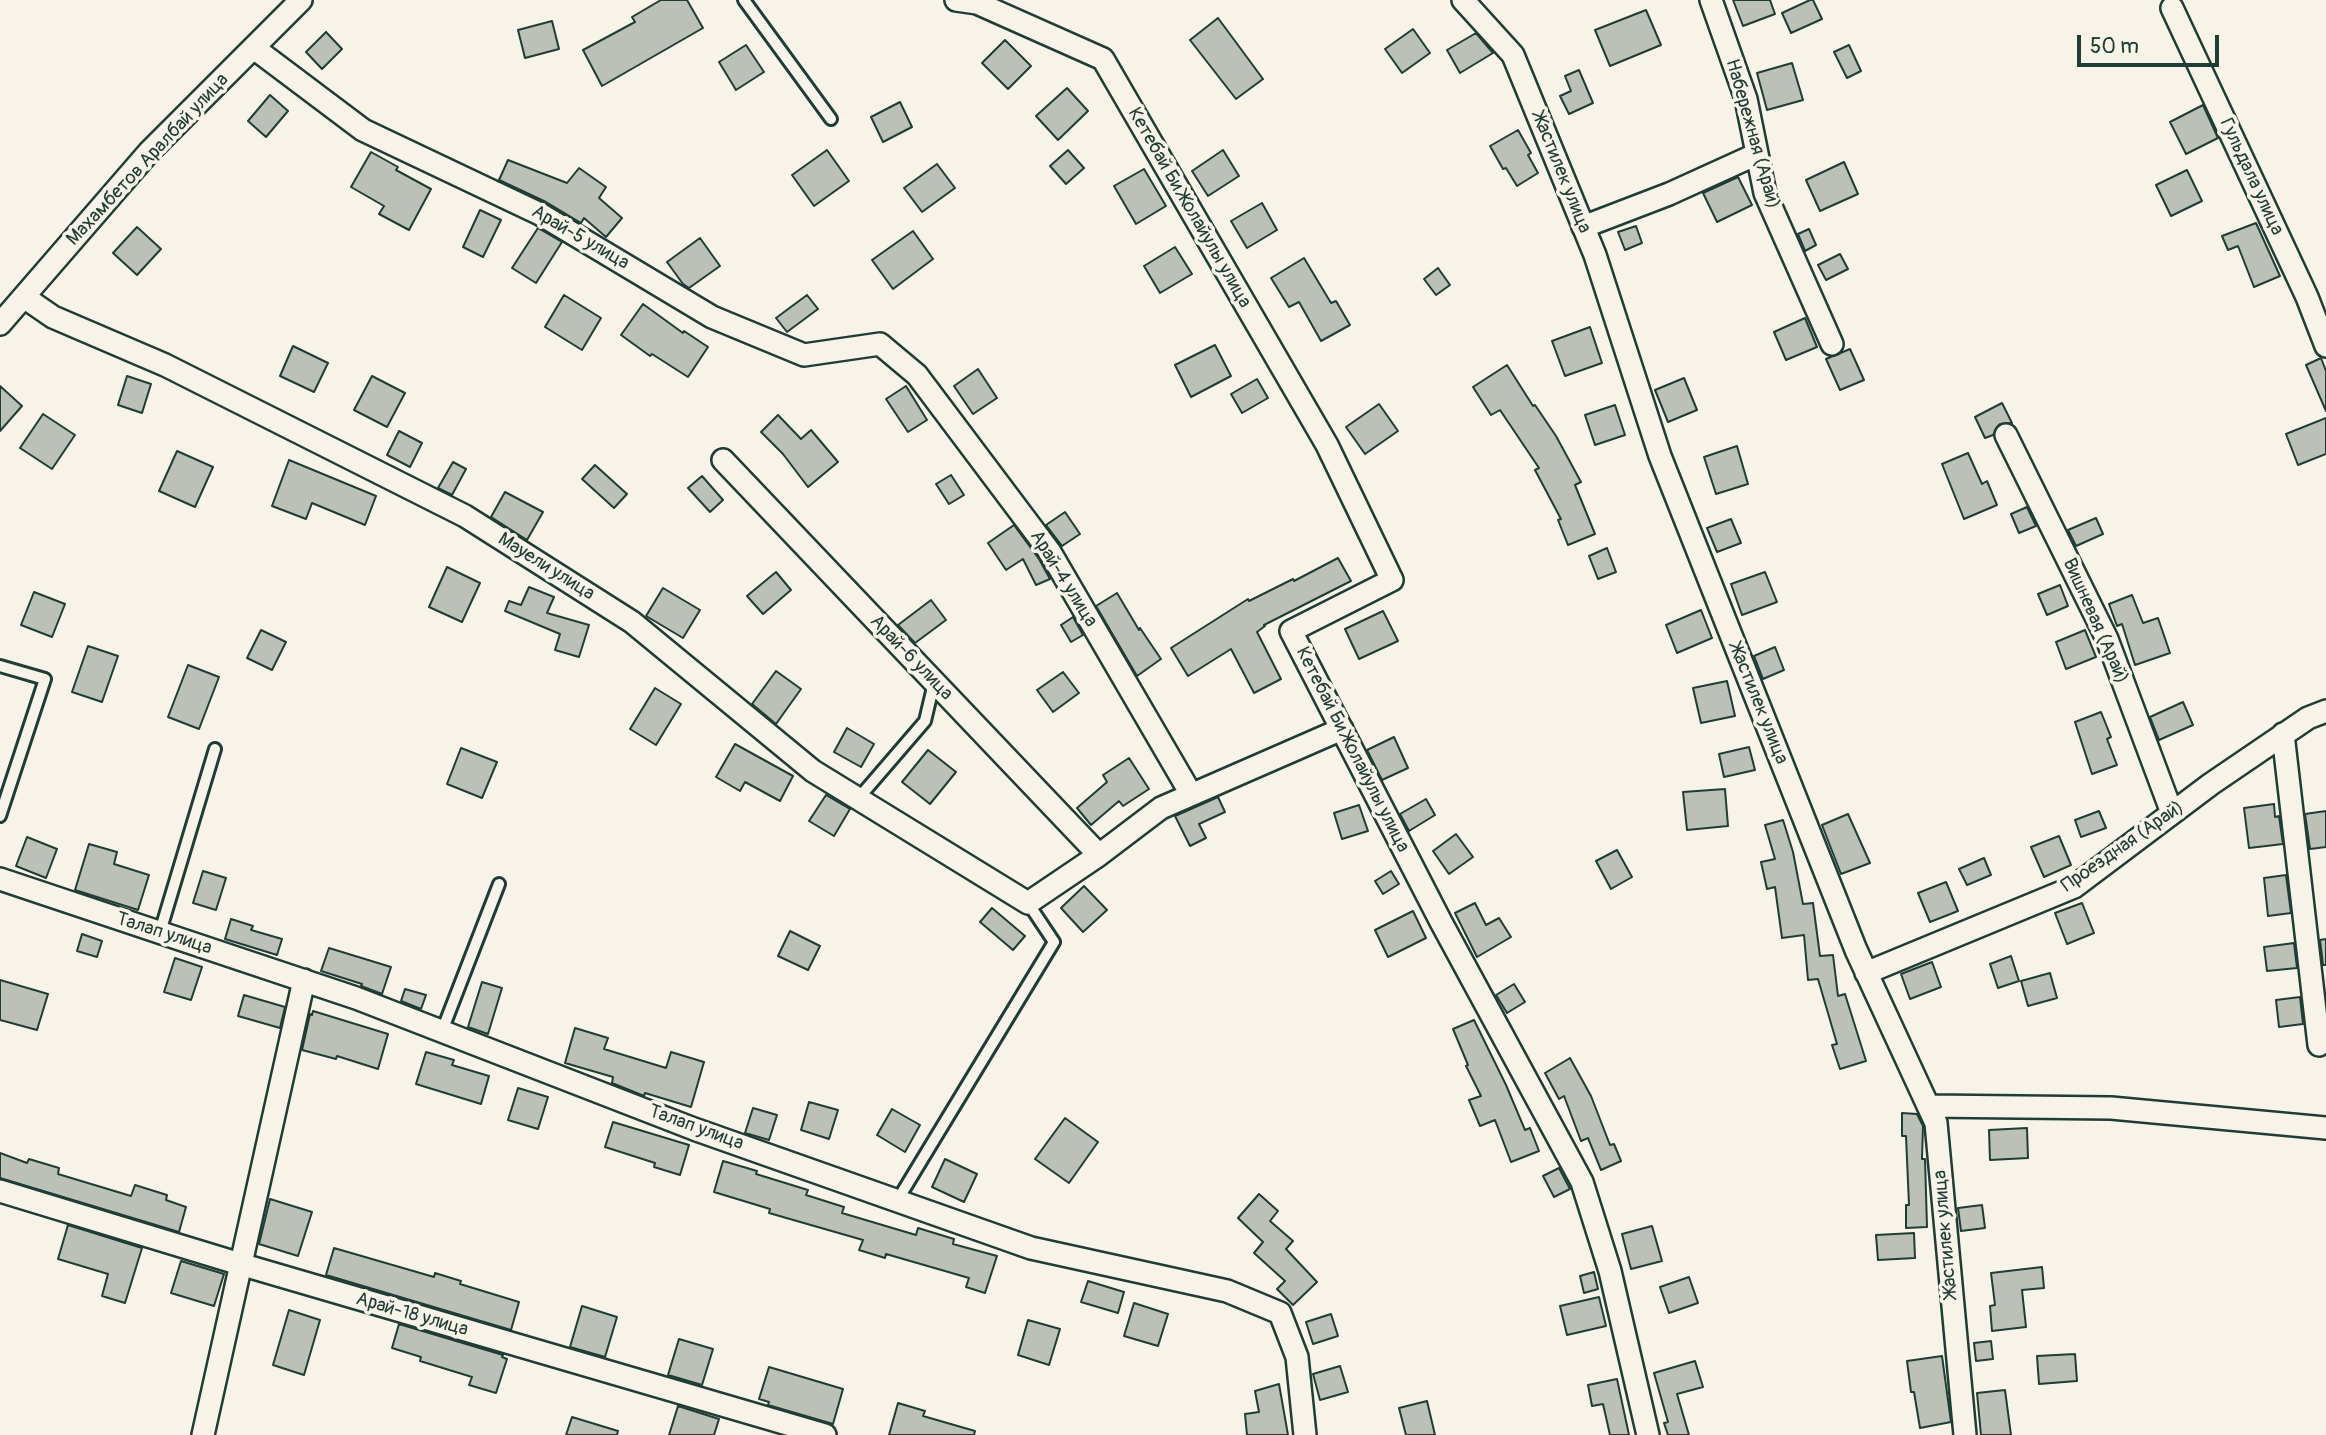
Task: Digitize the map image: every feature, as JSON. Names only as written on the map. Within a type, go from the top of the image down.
[{"type":"street","name":"Махамбетов Аралбай улица","points":[[0,324],[149,152],[301,0]]},
{"type":"street","name":"Кетебай Би Жолайулы улица","points":[[956,0],[977,3],[1103,59],[1327,446],[1392,580],[1291,631],[1441,922],[1581,1182],[1610,1271],[1648,1435]]},
{"type":"street","name":"Набережная (Арай)","points":[[1711,0],[1746,99],[1765,193],[1832,344]]},
{"type":"street","name":"Жастилек улица","points":[[1472,4],[1513,55],[1595,255],[1660,456],[1866,973],[1936,1123],[1965,1435]]},
{"type":"street","name":"Гульдала улица","points":[[2172,8],[2307,296],[2326,346]]},
{"type":"street","name":"Арай-5 улица","points":[[254,48],[363,130],[540,214],[712,317],[804,355],[880,344],[917,375]]},
{"type":"street","points":[[1583,227],[1669,194],[1757,155]]},
{"type":"street","name":"Мауели улица","points":[[24,297],[53,317],[165,365],[464,516],[632,622],[813,771],[1028,903]]},
{"type":"street","name":"Арай-4 улица","points":[[917,375],[1050,552],[1191,794]]},
{"type":"street","name":"Вишневая (Арай)","points":[[2006,435],[2107,639],[2172,813]]},
{"type":"street","name":"Арай-6 улица","points":[[723,460],[1099,855]]},
{"type":"street","name":"Проездная (Арай)","points":[[1866,973],[2074,887],[2211,784],[2308,718],[2326,711]]},
{"type":"street","points":[[1028,903],[1099,855],[1160,808],[1342,729]]},
{"type":"street","points":[[2283,734],[2319,1045]]},
{"type":"street","name":"Талап улица","points":[[0,879],[304,980],[694,1129],[1031,1248],[1227,1292],[1280,1312],[1297,1357],[1305,1435]]},
{"type":"street","points":[[203,1435],[304,980]]},
{"type":"street","points":[[1928,1106],[2111,1108],[2326,1128]]},
{"type":"street","name":"Арай-18 улица","points":[[0,1191],[825,1435]]},
{"type":"lane","points":[[744,0],[831,119]]},
{"type":"lane","points":[[0,666],[45,679],[0,816]]},
{"type":"lane","points":[[857,800],[925,721],[934,683]]},
{"type":"lane","points":[[160,932],[215,749]]},
{"type":"lane","points":[[442,1031],[499,884]]},
{"type":"lane","points":[[897,1200],[1054,942],[1028,903]]},
{"type":"building","points":[[661,0],[687,0],[703,28],[602,86],[583,50],[635,22],[632,17]]},
{"type":"building","points":[[1733,0],[1770,0],[1775,14],[1743,26]]},
{"type":"building","points":[[1813,0],[1822,19],[1791,33],[1782,13]]},
{"type":"building","points":[[1646,10],[1661,45],[1610,66],[1595,30]]},
{"type":"building","points":[[1218,18],[1263,79],[1236,99],[1190,40]]},
{"type":"building","points":[[552,21],[559,49],[525,58],[518,30]]},
{"type":"building","points":[[1413,29],[1430,53],[1402,73],[1385,49]]},
{"type":"building","points":[[326,32],[342,49],[322,69],[306,52]]},
{"type":"building","points":[[1476,33],[1493,53],[1460,73],[1447,50]]},
{"type":"building","points":[[1005,40],[1031,66],[1008,89],[982,63]]},
{"type":"building","points":[[746,45],[764,72],[736,90],[719,62]]},
{"type":"building","points":[[1849,45],[1861,71],[1847,78],[1834,52]]},
{"type":"building","points":[[1792,63],[1803,100],[1767,110],[1757,73]]},
{"type":"building","points":[[1579,70],[1593,103],[1569,114],[1560,96],[1571,91],[1565,76]]},
{"type":"building","points":[[1067,88],[1088,111],[1058,140],[1036,116]]},
{"type":"building","points":[[270,95],[288,111],[266,137],[248,121]]},
{"type":"building","points":[[900,102],[912,127],[883,142],[871,117]]},
{"type":"building","points":[[2203,105],[2218,138],[2186,154],[2170,122]]},
{"type":"building","points":[[1518,130],[1538,173],[1517,186],[1490,146]]},
{"type":"building","points":[[827,150],[849,181],[814,206],[792,175]]},
{"type":"building","points":[[1068,150],[1084,168],[1066,184],[1050,166]]},
{"type":"building","points":[[1223,150],[1239,176],[1208,196],[1192,171]]},
{"type":"building","points":[[371,152],[398,167],[396,170],[431,189],[409,230],[379,214],[384,206],[351,187]]},
{"type":"building","points":[[508,160],[567,183],[579,168],[606,187],[599,198],[622,218],[606,237],[584,218],[581,223],[546,202],[499,180]]},
{"type":"building","points":[[1844,162],[1858,194],[1820,211],[1806,180]]},
{"type":"building","points":[[937,164],[955,188],[922,212],[904,188]]},
{"type":"building","points":[[1144,169],[1166,206],[1136,224],[1114,186]]},
{"type":"building","points":[[2187,170],[2202,201],[2171,216],[2156,185]]},
{"type":"building","points":[[1738,177],[1752,205],[1717,222],[1703,193]]},
{"type":"building","points":[[1262,203],[1277,230],[1247,248],[1231,221]]},
{"type":"building","points":[[480,210],[501,220],[483,257],[463,247]]},
{"type":"building","points":[[2256,223],[2280,276],[2254,287],[2238,246],[2228,250],[2222,236]]},
{"type":"building","points":[[1636,226],[1642,243],[1625,250],[1618,232]]},
{"type":"building","points":[[137,227],[161,249],[137,275],[113,253]]},
{"type":"building","points":[[538,228],[562,242],[536,283],[512,268]]},
{"type":"building","points":[[1809,229],[1816,245],[1805,251],[1798,234]]},
{"type":"building","points":[[913,231],[933,259],[893,289],[872,260]]},
{"type":"building","points":[[700,238],[720,266],[689,288],[667,262]]},
{"type":"building","points":[[1175,247],[1192,274],[1160,293],[1144,266]]},
{"type":"building","points":[[1840,254],[1848,269],[1826,280],[1818,265]]},
{"type":"building","points":[[1304,258],[1331,303],[1336,301],[1350,325],[1321,341],[1299,302],[1289,307],[1271,278]]},
{"type":"building","points":[[1438,268],[1450,285],[1436,295],[1424,279]]},
{"type":"building","points":[[564,295],[601,318],[582,350],[545,327]]},
{"type":"building","points":[[807,295],[818,309],[787,332],[776,318]]},
{"type":"building","points":[[643,304],[683,333],[684,331],[708,347],[688,377],[652,354],[650,356],[621,335]]},
{"type":"building","points":[[1805,318],[1817,347],[1786,360],[1774,332]]},
{"type":"building","points":[[1590,327],[1602,363],[1565,376],[1552,341]]},
{"type":"building","points":[[1215,345],[1231,376],[1191,397],[1175,365]]},
{"type":"building","points":[[293,346],[328,363],[314,392],[280,376]]},
{"type":"building","points":[[1850,349],[1864,380],[1840,390],[1826,359]]},
{"type":"building","points":[[2321,358],[2326,371],[2326,411],[2306,365]]},
{"type":"building","points":[[1507,365],[1556,436],[1581,482],[1575,485],[1595,534],[1568,545],[1558,520],[1561,519],[1535,470],[1539,468],[1500,410],[1491,415],[1473,387]]},
{"type":"building","points":[[978,369],[997,398],[973,414],[954,386]]},
{"type":"building","points":[[127,376],[151,384],[142,413],[118,405]]},
{"type":"building","points":[[372,376],[405,393],[387,427],[354,410]]},
{"type":"building","points":[[1684,378],[1697,410],[1668,422],[1655,390]]},
{"type":"building","points":[[1257,379],[1268,398],[1242,413],[1231,394]]},
{"type":"building","points":[[0,386],[22,406],[0,431]]},
{"type":"building","points":[[906,386],[927,420],[908,432],[886,399]]},
{"type":"building","points":[[2002,403],[2012,423],[2000,424],[1993,435],[1985,438],[1975,417]]},
{"type":"building","points":[[1379,404],[1398,431],[1365,454],[1346,427]]},
{"type":"building","points":[[1615,405],[1625,435],[1595,445],[1585,415]]},
{"type":"building","points":[[43,414],[75,435],[52,469],[20,448]]},
{"type":"building","points":[[778,415],[801,439],[811,430],[838,462],[808,487],[783,454],[761,432]]},
{"type":"building","points":[[2326,418],[2326,454],[2298,465],[2286,434]]},
{"type":"building","points":[[399,431],[422,443],[410,467],[387,455]]},
{"type":"building","points":[[1737,446],[1748,484],[1716,494],[1704,457]]},
{"type":"building","points":[[177,451],[213,467],[195,507],[159,491]]},
{"type":"building","points":[[1968,453],[1982,484],[1987,481],[1997,505],[1964,519],[1942,464]]},
{"type":"building","points":[[289,460],[376,496],[365,525],[312,503],[306,519],[272,506]]},
{"type":"building","points":[[453,462],[466,469],[452,495],[438,488]]},
{"type":"building","points":[[595,465],[627,494],[614,508],[582,479]]},
{"type":"building","points":[[951,475],[964,495],[949,504],[936,484]]},
{"type":"building","points":[[702,476],[723,500],[710,512],[688,488]]},
{"type":"building","points":[[505,492],[543,512],[527,540],[491,517]]},
{"type":"building","points":[[2027,507],[2036,526],[2019,533],[2011,514]]},
{"type":"building","points":[[1065,512],[1080,534],[1062,546],[1046,525]]},
{"type":"building","points":[[2096,518],[2103,534],[2076,546],[2068,530]]},
{"type":"building","points":[[1731,519],[1741,543],[1717,552],[1707,528]]},
{"type":"building","points":[[1014,525],[1050,579],[1036,585],[1023,559],[1006,570],[988,543]]},
{"type":"building","points":[[1607,548],[1616,572],[1598,579],[1589,556]]},
{"type":"building","points":[[1338,558],[1351,581],[1264,625],[1257,632],[1281,679],[1254,693],[1231,649],[1188,676],[1171,648],[1248,599],[1249,601],[1293,579],[1294,581]]},
{"type":"building","points":[[447,567],[480,583],[462,622],[429,607]]},
{"type":"building","points":[[776,572],[791,590],[763,614],[747,596]]},
{"type":"building","points":[[1765,572],[1777,602],[1742,615],[1731,584]]},
{"type":"building","points":[[2060,585],[2068,606],[2047,615],[2038,594]]},
{"type":"building","points":[[529,587],[554,597],[547,613],[589,625],[579,657],[555,650],[560,634],[505,611],[509,601],[521,605]]},
{"type":"building","points":[[663,588],[700,610],[683,638],[646,616]]},
{"type":"building","points":[[34,592],[65,604],[52,637],[21,625]]},
{"type":"building","points":[[1117,593],[1139,630],[1140,628],[1161,659],[1137,676],[1096,606]]},
{"type":"building","points":[[2132,595],[2143,623],[2158,618],[2170,653],[2135,665],[2122,624],[2117,626],[2109,604]]},
{"type":"building","points":[[931,600],[946,620],[915,643],[898,625]]},
{"type":"building","points":[[1701,610],[1712,638],[1677,653],[1666,625]]},
{"type":"building","points":[[1383,611],[1398,641],[1359,659],[1345,629]]},
{"type":"building","points":[[1073,617],[1083,635],[1071,642],[1061,625]]},
{"type":"building","points":[[261,630],[286,642],[272,670],[247,658]]},
{"type":"building","points":[[2085,630],[2096,657],[2066,669],[2056,642]]},
{"type":"building","points":[[88,646],[118,656],[102,702],[72,692]]},
{"type":"building","points":[[1775,647],[1784,670],[1763,679],[1754,656]]},
{"type":"building","points":[[188,665],[219,677],[199,729],[168,717]]},
{"type":"building","points":[[776,671],[801,689],[776,724],[752,704]]},
{"type":"building","points":[[1063,672],[1079,693],[1053,712],[1037,690]]},
{"type":"building","points":[[1727,681],[1735,716],[1701,723],[1693,688]]},
{"type":"building","points":[[655,688],[681,704],[656,745],[630,729]]},
{"type":"building","points":[[2183,702],[2193,725],[2159,740],[2150,717]]},
{"type":"building","points":[[2101,712],[2111,737],[2107,739],[2117,765],[2092,774],[2075,722]]},
{"type":"building","points":[[847,728],[874,744],[861,767],[834,752]]},
{"type":"building","points":[[1394,737],[1408,768],[1382,780],[1367,750]]},
{"type":"building","points":[[735,744],[793,776],[780,801],[745,782],[740,791],[716,777]]},
{"type":"building","points":[[1749,747],[1755,770],[1724,777],[1719,754]]},
{"type":"building","points":[[461,748],[497,762],[482,798],[447,784]]},
{"type":"building","points":[[928,750],[956,772],[930,804],[902,782]]},
{"type":"building","points":[[1129,758],[1149,789],[1123,806],[1119,801],[1091,825],[1077,808],[1107,782],[1103,775]]},
{"type":"building","points":[[1725,789],[1728,826],[1687,830],[1683,792]]},
{"type":"building","points":[[826,795],[850,809],[834,836],[809,821]]},
{"type":"building","points":[[1218,797],[1225,812],[1199,824],[1206,838],[1190,846],[1175,816]]},
{"type":"building","points":[[1426,799],[1435,815],[1409,831],[1400,814]]},
{"type":"building","points":[[2274,804],[2275,817],[2279,816],[2283,844],[2249,848],[2244,808]]},
{"type":"building","points":[[1359,805],[1368,831],[1342,839],[1334,813]]},
{"type":"building","points":[[2099,811],[2106,828],[2081,837],[2075,820]]},
{"type":"building","points":[[2326,811],[2326,847],[2310,849],[2305,814]]},
{"type":"building","points":[[1848,814],[1870,863],[1841,874],[1822,825]]},
{"type":"building","points":[[1783,820],[1793,852],[1803,904],[1813,903],[1820,956],[1833,955],[1838,996],[1845,994],[1866,1061],[1840,1069],[1832,1045],[1837,1044],[1818,979],[1808,980],[1804,935],[1782,938],[1775,887],[1767,889],[1761,862],[1775,859],[1765,825]]},
{"type":"building","points":[[1456,834],[1473,857],[1449,874],[1433,851]]},
{"type":"building","points":[[2059,836],[2071,865],[2044,877],[2031,847]]},
{"type":"building","points":[[27,837],[57,849],[46,878],[16,866]]},
{"type":"building","points":[[89,844],[117,852],[114,864],[149,875],[138,910],[75,890]]},
{"type":"building","points":[[1617,850],[1632,877],[1611,889],[1596,861]]},
{"type":"building","points":[[1984,858],[1991,875],[1967,885],[1959,869]]},
{"type":"building","points":[[203,871],[226,878],[216,910],[193,903]]},
{"type":"building","points":[[1391,871],[1399,884],[1383,894],[1375,881]]},
{"type":"building","points":[[2286,875],[2291,913],[2268,916],[2264,878]]},
{"type":"building","points":[[1946,882],[1958,911],[1930,922],[1918,893]]},
{"type":"building","points":[[1084,886],[1107,910],[1083,932],[1061,908]]},
{"type":"building","points":[[1475,903],[1486,925],[1499,918],[1511,937],[1477,957],[1455,913]]},
{"type":"building","points":[[2082,903],[2094,933],[2067,944],[2055,913]]},
{"type":"building","points":[[992,908],[1025,936],[1013,950],[980,922]]},
{"type":"building","points":[[1413,911],[1426,938],[1388,957],[1375,930]]},
{"type":"building","points":[[231,919],[253,926],[251,930],[282,939],[277,955],[225,939]]},
{"type":"building","points":[[790,931],[820,946],[808,970],[778,956]]},
{"type":"building","points":[[82,934],[102,941],[97,957],[77,951]]},
{"type":"building","points":[[2326,939],[2326,965],[2323,965],[2320,940]]},
{"type":"building","points":[[2294,943],[2297,968],[2267,971],[2264,947]]},
{"type":"building","points":[[329,948],[391,967],[382,994],[361,986],[362,984],[321,971]]},
{"type":"building","points":[[2011,956],[2019,981],[1998,988],[1990,964]]},
{"type":"building","points":[[175,958],[202,967],[191,1000],[164,992]]},
{"type":"building","points":[[1932,962],[1941,987],[1910,999],[1901,974]]},
{"type":"building","points":[[2050,973],[2057,998],[2028,1006],[2021,981]]},
{"type":"building","points":[[0,980],[48,994],[37,1030],[0,1020]]},
{"type":"building","points":[[482,982],[502,988],[488,1034],[468,1027]]},
{"type":"building","points":[[1514,984],[1525,1002],[1507,1013],[1496,995]]},
{"type":"building","points":[[405,989],[426,995],[421,1009],[401,1001]]},
{"type":"building","points":[[244,995],[285,1007],[280,1028],[238,1016]]},
{"type":"building","points":[[2300,997],[2303,1024],[2279,1027],[2276,1000]]},
{"type":"building","points":[[313,1011],[388,1034],[378,1069],[337,1056],[336,1059],[302,1050]]},
{"type":"building","points":[[1474,1020],[1525,1130],[1530,1128],[1539,1151],[1511,1162],[1495,1120],[1480,1126],[1469,1100],[1481,1096],[1466,1066],[1468,1065],[1453,1029]]},
{"type":"building","points":[[575,1028],[608,1038],[604,1049],[666,1068],[671,1052],[704,1062],[691,1107],[645,1093],[644,1096],[612,1083],[613,1077],[565,1063]]},
{"type":"building","points":[[426,1052],[454,1060],[452,1065],[489,1076],[481,1104],[416,1084]]},
{"type":"building","points":[[1570,1058],[1591,1096],[1610,1145],[1614,1144],[1621,1161],[1601,1170],[1588,1138],[1581,1141],[1564,1096],[1559,1099],[1545,1073]]},
{"type":"building","points":[[518,1088],[548,1097],[538,1129],[508,1120]]},
{"type":"building","points":[[809,1102],[838,1110],[829,1139],[801,1130]]},
{"type":"building","points":[[753,1108],[777,1115],[769,1140],[745,1133]]},
{"type":"building","points":[[892,1109],[920,1125],[905,1152],[877,1135]]},
{"type":"building","points":[[1902,1113],[1917,1114],[1923,1126],[1922,1159],[1925,1159],[1927,1227],[1906,1228],[1906,1205],[1909,1205],[1906,1136],[1902,1136]]},
{"type":"building","points":[[1065,1118],[1098,1142],[1069,1183],[1035,1159]]},
{"type":"building","points":[[613,1122],[689,1145],[680,1175],[654,1167],[655,1163],[605,1147]]},
{"type":"building","points":[[2027,1128],[2028,1158],[1990,1160],[1989,1130]]},
{"type":"building","points":[[0,1153],[27,1163],[29,1159],[59,1168],[58,1174],[131,1196],[135,1185],[167,1195],[166,1200],[186,1207],[179,1232],[0,1178]]},
{"type":"building","points":[[945,1159],[977,1174],[964,1202],[932,1187]]},
{"type":"building","points":[[723,1161],[808,1190],[806,1195],[844,1207],[842,1213],[916,1235],[918,1228],[954,1239],[953,1244],[997,1256],[985,1293],[966,1287],[969,1278],[886,1254],[885,1258],[859,1250],[863,1240],[769,1213],[770,1209],[714,1192]]},
{"type":"building","points":[[1559,1168],[1570,1189],[1554,1197],[1543,1176]]},
{"type":"building","points":[[1259,1194],[1278,1211],[1270,1221],[1293,1241],[1286,1249],[1317,1282],[1293,1305],[1277,1289],[1285,1281],[1254,1253],[1263,1242],[1238,1218]]},
{"type":"building","points":[[270,1199],[312,1212],[298,1256],[259,1244]]},
{"type":"building","points":[[1982,1205],[1985,1228],[1961,1231],[1958,1208]]},
{"type":"building","points":[[68,1225],[142,1248],[125,1303],[102,1296],[108,1274],[58,1259]]},
{"type":"building","points":[[1652,1226],[1662,1261],[1631,1269],[1622,1234]]},
{"type":"building","points":[[1914,1233],[1915,1258],[1878,1260],[1876,1235]]},
{"type":"building","points":[[334,1248],[434,1277],[435,1273],[461,1281],[460,1284],[519,1302],[511,1330],[326,1275]]},
{"type":"building","points":[[181,1261],[224,1274],[214,1306],[171,1293]]},
{"type":"building","points":[[2042,1267],[2044,1288],[2022,1290],[2026,1327],[1992,1331],[1990,1306],[1995,1305],[1991,1273]]},
{"type":"building","points":[[1594,1272],[1598,1289],[1584,1293],[1580,1276]]},
{"type":"building","points":[[1689,1277],[1698,1303],[1669,1313],[1660,1287]]},
{"type":"building","points":[[1088,1281],[1124,1292],[1118,1313],[1081,1302]]},
{"type":"building","points":[[1599,1297],[1606,1326],[1567,1335],[1560,1306]]},
{"type":"building","points":[[1134,1303],[1168,1314],[1158,1346],[1124,1336]]},
{"type":"building","points":[[582,1306],[617,1317],[605,1357],[570,1347]]},
{"type":"building","points":[[289,1310],[320,1320],[304,1375],[273,1365]]},
{"type":"building","points":[[1331,1314],[1338,1336],[1313,1344],[1306,1322]]},
{"type":"building","points":[[1028,1320],[1060,1329],[1049,1365],[1018,1355]]},
{"type":"building","points":[[399,1324],[503,1355],[502,1357],[507,1359],[496,1393],[469,1385],[472,1377],[420,1361],[421,1357],[392,1348]]},
{"type":"building","points":[[679,1339],[713,1349],[702,1385],[668,1375]]},
{"type":"building","points":[[1991,1341],[1993,1359],[1976,1361],[1974,1343]]},
{"type":"building","points":[[2075,1354],[2077,1381],[2039,1384],[2037,1356]]},
{"type":"building","points":[[1942,1356],[1951,1422],[1920,1428],[1907,1361]]},
{"type":"building","points":[[1695,1361],[1703,1387],[1677,1394],[1689,1435],[1668,1435],[1664,1423],[1668,1422],[1654,1373]]},
{"type":"building","points":[[1340,1366],[1348,1392],[1320,1400],[1313,1374]]},
{"type":"building","points":[[769,1367],[843,1389],[833,1424],[768,1405],[769,1402],[759,1399]]},
{"type":"building","points":[[1617,1379],[1629,1435],[1610,1435],[1603,1404],[1592,1406],[1588,1385]]},
{"type":"building","points":[[1279,1384],[1288,1435],[1247,1435],[1245,1414],[1259,1412],[1255,1391]]},
{"type":"building","points":[[2005,1390],[2011,1435],[1981,1435],[1977,1393]]},
{"type":"building","points":[[1427,1401],[1435,1435],[1406,1435],[1399,1408]]},
{"type":"building","points":[[898,1403],[925,1411],[923,1416],[975,1431],[974,1435],[889,1435]]},
{"type":"building","points":[[678,1406],[719,1419],[714,1435],[669,1435]]},
{"type":"building","points":[[572,1417],[618,1431],[617,1435],[566,1435]]}]
